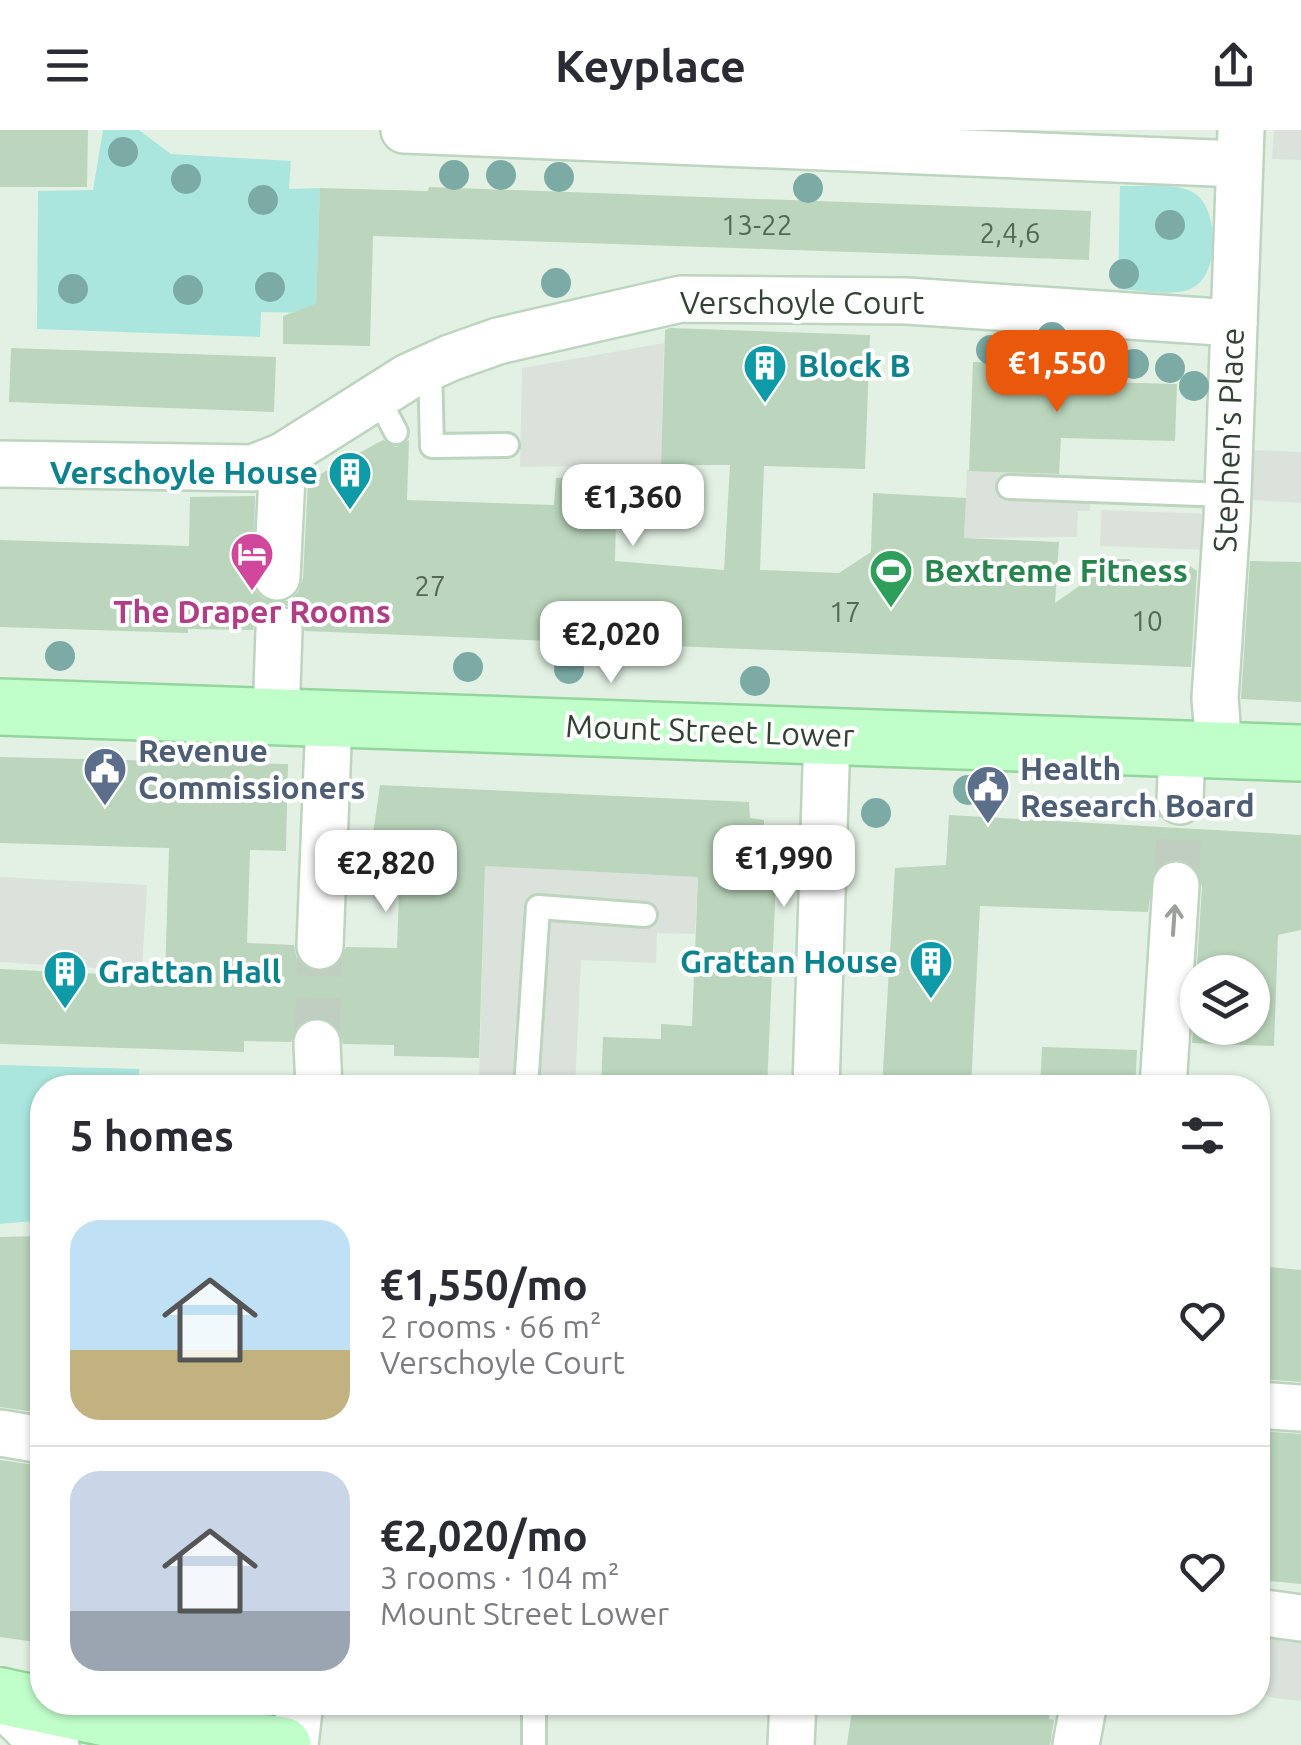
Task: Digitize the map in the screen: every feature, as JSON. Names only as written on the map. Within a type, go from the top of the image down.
[{"type":"main road","name":"Mount Street Lower","points":[[0,707],[827,736],[1194,766],[1301,753]]},
{"type":"main road","points":[[0,1696],[30,1707]]},
{"type":"main road","points":[[63,1719],[139,1735],[282,1745]]},
{"type":"street","points":[[404,130],[1240,147]]},
{"type":"street","name":"Stephen's Place","points":[[1194,766],[1215,698],[1240,147]]},
{"type":"street","name":"Verschoyle Court","points":[[277,459],[386,414],[430,368],[498,341],[681,299],[907,301],[1234,323]]},
{"type":"street","points":[[0,464],[240,468],[277,459],[277,577]]},
{"type":"street","points":[[280,630],[303,718],[320,946]]},
{"type":"street","points":[[816,1075],[827,736]]},
{"type":"street","points":[[1164,1075],[1176,885]]},
{"type":"street","points":[[316,1043],[318,1075]]},
{"type":"street","points":[[1270,1406],[1301,1408]]},
{"type":"street","points":[[0,1433],[30,1438]]},
{"type":"street","points":[[1270,1614],[1301,1618]]},
{"type":"street","points":[[295,1745],[298,1715]]},
{"type":"street","points":[[791,1745],[792,1715]]},
{"type":"street","points":[[1076,1745],[1082,1715]]},
{"type":"lane","points":[[430,368],[432,446],[507,445]]},
{"type":"lane","points":[[1009,487],[1227,495]]},
{"type":"lane","points":[[527,1075],[538,906],[645,915]]},
{"type":"lane","points":[[534,1715],[534,1745]]},
{"type":"shaded area","points":[[103,130],[139,130],[171,154],[291,161],[289,189],[320,188],[316,313],[261,312],[260,337],[37,329],[38,191],[93,190]]},
{"type":"shaded area","points":[[1274,130],[1301,130],[1301,160],[1272,159]]},
{"type":"shaded area","points":[[1120,186],[1181,188],[1197,195],[1210,216],[1213,230],[1211,260],[1199,283],[1172,293],[1118,289]]},
{"type":"shaded area","points":[[664,343],[661,465],[520,467],[522,368]]},
{"type":"shaded area","points":[[1252,450],[1301,452],[1301,503],[1252,500]]},
{"type":"shaded area","points":[[967,470],[1091,476],[1090,511],[1078,511],[1077,537],[964,538]]},
{"type":"shaded area","points":[[1101,510],[1212,514],[1211,550],[1100,546]]},
{"type":"shaded area","points":[[485,866],[698,877],[695,934],[657,933],[656,963],[581,960],[576,1075],[479,1075]]},
{"type":"shaded area","points":[[0,877],[147,885],[142,971],[0,962]]},
{"type":"shaded area","points":[[0,1065],[139,1069],[139,1075],[30,1075],[30,1221],[0,1224]]},
{"type":"shaded area","points":[[1270,1621],[1301,1625],[1301,1701],[1270,1697]]},
{"type":"building","points":[[0,130],[88,130],[87,187],[0,187]]},
{"type":"building","points":[[429,187],[1091,211],[1089,260],[373,236],[370,346],[283,344],[283,316],[316,304],[320,188],[428,191]]},
{"type":"building","points":[[665,330],[870,335],[865,469],[764,466],[760,570],[839,573],[871,552],[873,493],[966,498],[964,538],[1059,542],[1055,603],[1118,559],[1129,559],[1151,578],[1175,563],[1186,563],[1197,571],[1191,667],[305,631],[294,608],[279,604],[257,615],[253,630],[188,629],[188,633],[0,627],[0,540],[189,546],[190,497],[255,496],[253,588],[264,599],[288,601],[298,592],[303,578],[308,481],[383,440],[396,447],[409,440],[407,500],[554,505],[556,478],[617,481],[615,561],[724,570],[730,465],[661,465]]},
{"type":"building","points":[[11,348],[276,357],[274,412],[9,402]]},
{"type":"building","points":[[973,362],[1064,365],[1064,381],[1177,384],[1175,441],[1061,438],[1059,474],[969,471]]},
{"type":"building","points":[[1250,561],[1301,562],[1301,702],[1241,699]]},
{"type":"building","points":[[0,757],[288,764],[286,851],[250,850],[247,943],[294,945],[297,959],[318,972],[333,969],[346,947],[397,948],[400,864],[369,863],[380,785],[749,802],[750,818],[764,820],[764,834],[778,834],[768,1075],[602,1075],[603,1037],[661,1039],[661,1024],[692,1026],[698,877],[485,866],[479,1058],[394,1056],[394,1045],[343,1044],[338,1028],[317,1017],[302,1022],[291,1042],[244,1041],[244,1052],[0,1044],[0,969],[165,977],[169,848],[0,843]]},
{"type":"building","name":"Grattan House","points":[[949,815],[1301,835],[1301,930],[1278,935],[1274,1046],[1247,1045],[1270,1045],[1270,955],[1198,955],[1202,886],[1191,864],[1177,859],[1154,871],[1148,912],[980,906],[972,1075],[883,1075],[895,868],[946,865]]},
{"type":"building","points":[[1042,1047],[1137,1050],[1136,1075],[1041,1075]]},
{"type":"building","points":[[30,1236],[30,1411],[0,1407],[0,1237]]},
{"type":"building","points":[[1270,1267],[1301,1270],[1301,1382],[1270,1380]]},
{"type":"building","points":[[1270,1432],[1301,1434],[1301,1584],[1270,1581]]},
{"type":"building","points":[[0,1460],[30,1464],[30,1641],[0,1637]]},
{"type":"building","points":[[851,1715],[1049,1715],[1049,1719],[1054,1720],[1050,1745],[847,1745]]},
{"type":"tunnel","points":[[1176,885],[1180,801]]},
{"type":"tunnel","points":[[317,1043],[320,946]]},
{"type":"place","name":"Block B","points":[[765,404]]},
{"type":"place","name":"Verschoyle House","points":[[350,511]]},
{"type":"place","name":"The Draper Rooms","points":[[252,592]]},
{"type":"place","name":"Bextreme Fitness","points":[[891,609]]},
{"type":"place","name":"Revenue Commissioners","points":[[105,807]]},
{"type":"place","name":"Health Research Board","points":[[988,825]]},
{"type":"place","name":"Grattan House","points":[[931,1000]]},
{"type":"place","name":"Grattan Hall","points":[[65,1010]]}]
